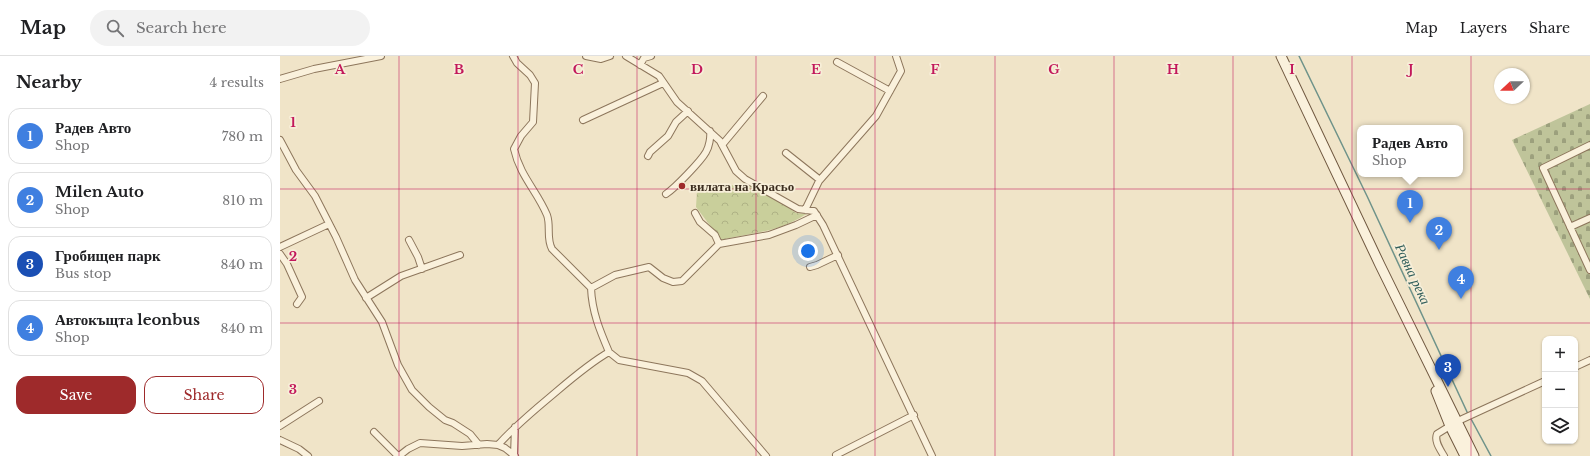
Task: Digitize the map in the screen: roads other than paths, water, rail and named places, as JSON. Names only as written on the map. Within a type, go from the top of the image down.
[{"type":"main road","points":[[1281,56],[1417,341],[1474,456]]},
{"type":"main road","points":[[1457,422],[1465,456]]},
{"type":"street","points":[[280,79],[314,69],[381,56]]},
{"type":"street","points":[[513,56],[517,63],[535,83],[533,122],[521,136],[514,149],[516,160],[548,216],[549,242],[552,249],[591,288],[596,322],[609,352],[619,360],[688,373],[702,381],[766,456]]},
{"type":"street","points":[[586,56],[601,59],[610,56]]},
{"type":"street","points":[[626,56],[640,66],[659,76],[677,102],[710,131],[722,145],[736,171],[745,179],[798,209],[814,211],[838,255],[932,456]]},
{"type":"street","points":[[640,66],[644,58],[651,56]]},
{"type":"street","points":[[805,210],[820,180],[876,116],[901,71],[896,56]]},
{"type":"street","points":[[837,62],[890,91]]},
{"type":"street","points":[[583,120],[663,83]]},
{"type":"street","points":[[722,145],[763,96]]},
{"type":"street","points":[[648,156],[650,152],[668,136],[676,122],[688,111]]},
{"type":"street","points":[[666,194],[680,182],[706,153],[710,131]]},
{"type":"street","points":[[280,140],[296,170],[314,196],[336,237],[355,280],[382,322],[398,365],[412,390],[445,420],[453,423],[470,434],[479,444]]},
{"type":"street","points":[[1590,145],[1543,168],[1570,227],[1587,257],[1590,270]]},
{"type":"street","points":[[786,153],[820,180]]},
{"type":"street","points":[[695,213],[700,222],[715,234],[719,244]]},
{"type":"street","points":[[591,288],[615,275],[649,267],[663,278],[672,282],[682,281],[719,244],[769,235],[796,225],[816,215]]},
{"type":"street","points":[[1570,227],[1590,218]]},
{"type":"street","points":[[280,247],[329,224]]},
{"type":"street","points":[[409,240],[418,257],[422,269]]},
{"type":"street","points":[[280,254],[287,264],[302,297],[298,304]]},
{"type":"street","points":[[366,298],[401,276],[460,255]]},
{"type":"street","points":[[810,267],[817,266],[838,255]]},
{"type":"street","points":[[498,445],[515,427],[561,387],[597,359],[609,352]]},
{"type":"street","points":[[1578,366],[1590,360]]},
{"type":"street","points":[[1444,456],[1436,442],[1436,437],[1438,434],[1473,414],[1542,382]]},
{"type":"street","points":[[280,426],[319,401]]},
{"type":"street","points":[[836,455],[914,415]]},
{"type":"street","points":[[515,427],[515,455]]},
{"type":"street","points":[[374,432],[398,456],[408,448],[420,443],[462,446],[479,444],[498,445],[515,455]]},
{"type":"street","points":[[280,440],[299,449],[308,456]]},
{"type":"waterway","name":"Равна река","points":[[1299,56],[1357,175]]},
{"type":"waterway","name":"Равна река","points":[[1358,177],[1468,414]]},
{"type":"waterway","name":"Равна река","points":[[1470,417],[1491,456]]},
{"type":"place","name":"вилата на Красьо","points":[[682,186]]},
{"type":"place","name":"Радев Авто","points":[[1410,223]]},
{"type":"place","name":"Milen Auto","points":[[1439,250]]},
{"type":"place","name":"Автокъщта leonbus","points":[[1461,299]]},
{"type":"place","name":"Гробищен парк","points":[[1448,387]]}]
